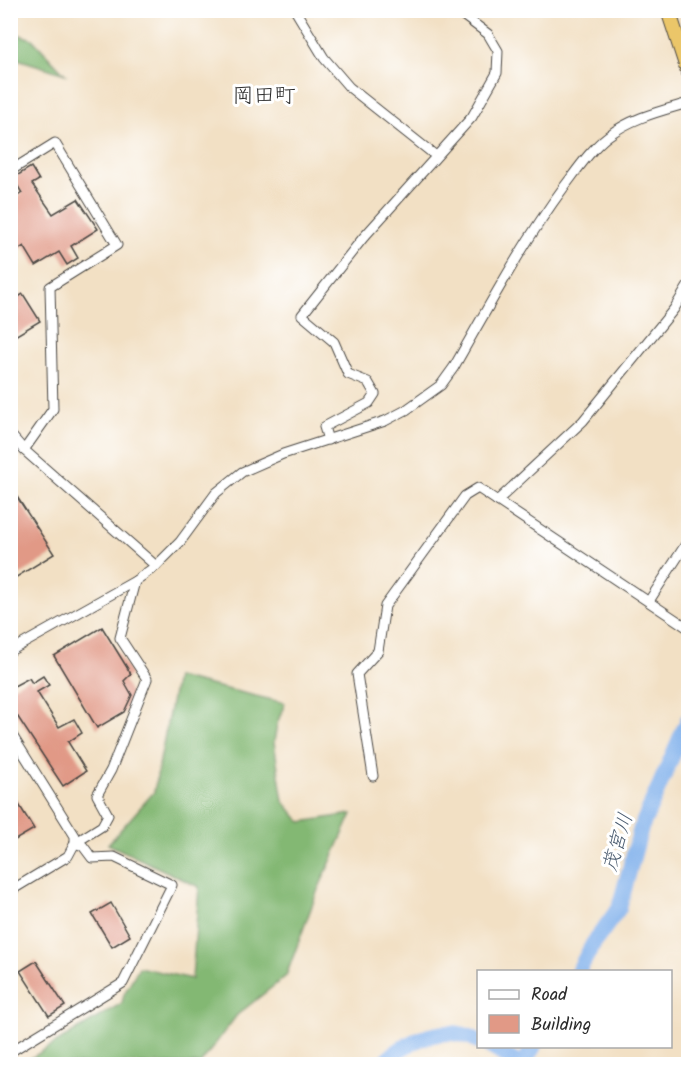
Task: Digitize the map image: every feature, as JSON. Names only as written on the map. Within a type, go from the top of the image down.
[{"type":"highway","points":[[669,10],[688,71]]},
{"type":"street","points":[[295,10],[324,58],[349,87],[436,156]]},
{"type":"street","points":[[328,440],[324,427],[369,403],[375,394],[368,382],[348,374],[334,342],[302,315],[363,238],[472,117],[497,73],[498,51],[488,34],[459,10]]},
{"type":"street","points":[[10,651],[135,581],[156,566],[176,547],[216,493],[229,482],[260,464],[385,421],[406,410],[441,385],[544,215],[576,170],[599,143],[638,119],[688,104]]},
{"type":"street","points":[[10,171],[55,143],[117,245],[50,287],[53,409],[24,450]]},
{"type":"street","points":[[497,501],[583,421],[674,309],[688,286]]},
{"type":"street","points":[[10,434],[24,450],[156,566]]},
{"type":"street","points":[[373,776],[357,674],[378,651],[385,606],[465,496],[478,488],[688,628]]},
{"type":"street","points":[[649,601],[688,541]]},
{"type":"street","points":[[75,843],[102,826],[108,815],[97,795],[111,770],[147,679],[120,638],[135,581]]},
{"type":"street","points":[[10,732],[75,837],[75,843],[68,856],[10,891]]},
{"type":"street","points":[[10,1052],[123,983],[172,885],[114,857],[92,858],[83,846],[75,843]]},
{"type":"green space","points":[[11,32],[32,39],[65,74],[11,57]]},
{"type":"green space","points":[[176,677],[285,703],[277,724],[274,742],[283,801],[301,822],[352,814],[317,892],[286,976],[237,1015],[200,1064],[21,1064],[122,1003],[124,994],[139,967],[192,979],[199,887],[108,844],[154,792]]},
{"type":"building","points":[[31,167],[39,180],[32,184],[53,214],[78,199],[98,229],[71,246],[78,258],[67,265],[59,252],[36,266],[24,246],[10,255],[10,201],[22,193],[13,178]]},
{"type":"building","points":[[23,294],[40,321],[10,339],[10,302]]},
{"type":"building","points":[[10,486],[54,554],[10,581]]},
{"type":"building","points":[[102,627],[131,674],[124,681],[132,695],[124,712],[97,728],[54,656]]},
{"type":"building","points":[[43,676],[49,685],[37,692],[59,727],[74,719],[82,733],[68,742],[86,771],[63,786],[10,705],[12,687],[29,678],[32,683]]},
{"type":"building","points":[[10,790],[34,829],[10,843]]},
{"type":"building","points":[[111,903],[130,936],[112,947],[92,914]]},
{"type":"building","points":[[36,961],[65,1006],[49,1016],[20,971]]},
{"type":"waterway","name":"茂宮川","points":[[579,970],[593,944],[619,908],[641,828],[688,720]]},
{"type":"waterway","points":[[383,1064],[403,1048],[428,1036],[453,1033],[477,1041]]},
{"type":"waterway","points":[[492,1048],[519,1064]]},
{"type":"waterway","name":"茂宮川","points":[[523,1064],[533,1048]]},
{"type":"district","name":"岡田町","points":[[264,95]]}]
